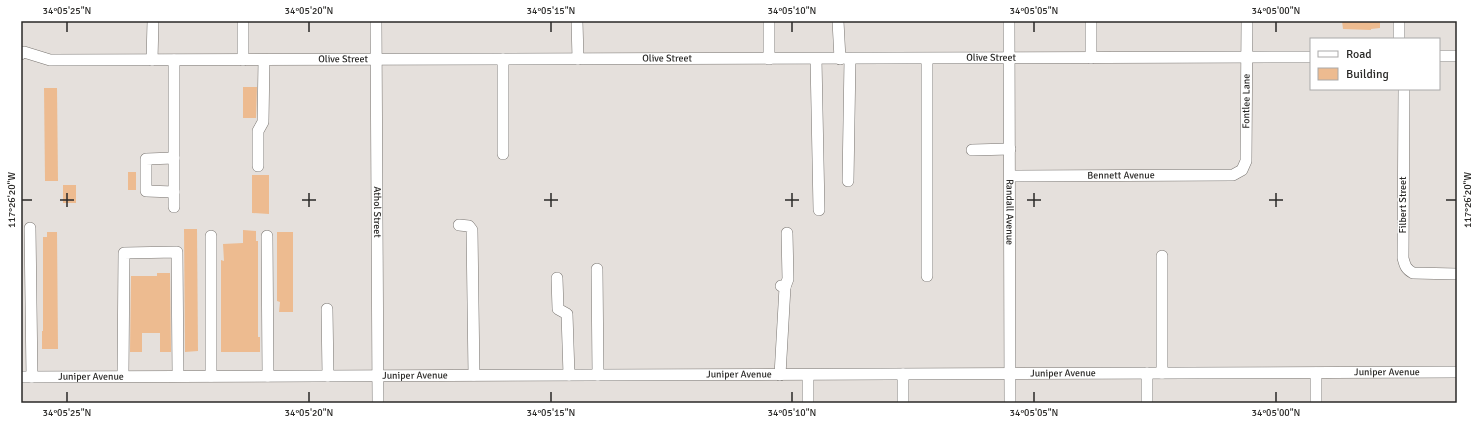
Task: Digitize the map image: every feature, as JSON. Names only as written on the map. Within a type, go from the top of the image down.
[{"type":"street","points":[[152,60],[153,21]]},
{"type":"street","points":[[243,21],[243,60]]},
{"type":"street","name":"Athol Street","points":[[376,21],[378,403]]},
{"type":"street","points":[[577,21],[578,59]]},
{"type":"street","points":[[769,21],[769,59]]},
{"type":"street","points":[[838,21],[845,59],[848,181]]},
{"type":"street","name":"Randall Avenue","points":[[1009,21],[1010,403]]},
{"type":"street","points":[[1091,21],[1091,58]]},
{"type":"street","name":"Fontlee Lane","points":[[1233,175],[1242,170],[1246,160],[1247,21]]},
{"type":"street","points":[[1399,21],[1399,38]]},
{"type":"street","name":"Olive Street","points":[[22,53],[50,60],[1009,59],[1310,57]]},
{"type":"street","points":[[1440,56],[1457,56]]},
{"type":"street","points":[[503,59],[503,154]]},
{"type":"street","points":[[816,59],[820,210]]},
{"type":"street","points":[[927,59],[927,276]]},
{"type":"street","points":[[174,60],[174,207]]},
{"type":"street","points":[[258,166],[258,131],[263,122],[264,60]]},
{"type":"street","name":"Filbert Street","points":[[1404,90],[1403,258],[1405,265],[1408,270],[1413,273],[1457,274]]},
{"type":"street","points":[[972,150],[1010,149]]},
{"type":"street","points":[[174,158],[146,159],[146,191],[174,192]]},
{"type":"street","name":"Bennett Avenue","points":[[1010,176],[1233,175]]},
{"type":"street","points":[[458,225],[469,226],[472,230],[474,375]]},
{"type":"street","points":[[26,377],[30,228]]},
{"type":"street","points":[[780,374],[783,286],[788,279],[788,233]]},
{"type":"street","points":[[211,236],[211,376]]},
{"type":"street","points":[[267,236],[268,376]]},
{"type":"street","points":[[123,376],[124,253],[177,252],[178,376]]},
{"type":"street","points":[[1162,256],[1162,373]]},
{"type":"street","points":[[597,269],[598,375]]},
{"type":"street","points":[[557,278],[558,309],[567,314],[569,375]]},
{"type":"street","points":[[327,309],[328,376]]},
{"type":"street","name":"Juniper Avenue","points":[[26,377],[1457,372]]},
{"type":"street","points":[[1147,373],[1147,403]]},
{"type":"street","points":[[1316,373],[1316,403]]},
{"type":"street","points":[[808,374],[808,403]]},
{"type":"street","points":[[903,374],[903,403]]},
{"type":"building","points":[[1342,21],[1380,21],[1380,28],[1371,30],[1343,29]]},
{"type":"building","points":[[243,87],[257,87],[256,118],[243,118]]},
{"type":"building","points":[[44,88],[57,88],[58,181],[45,181]]},
{"type":"building","points":[[128,172],[136,172],[136,190],[128,190]]},
{"type":"building","points":[[252,175],[269,175],[269,214],[252,213]]},
{"type":"building","points":[[63,185],[76,185],[76,203],[63,203]]},
{"type":"building","points":[[184,229],[197,229],[198,351],[185,352]]},
{"type":"building","points":[[243,230],[256,231],[256,241],[258,241],[258,337],[260,337],[260,352],[221,352],[221,260],[224,261],[223,244],[243,243]]},
{"type":"building","points":[[47,232],[57,232],[58,349],[42,349],[43,237],[47,237]]},
{"type":"building","points":[[277,232],[293,232],[293,312],[279,312],[280,302],[277,301]]},
{"type":"building","points":[[157,273],[170,273],[171,352],[160,352],[160,333],[142,333],[142,352],[130,352],[131,276],[157,276]]}]
